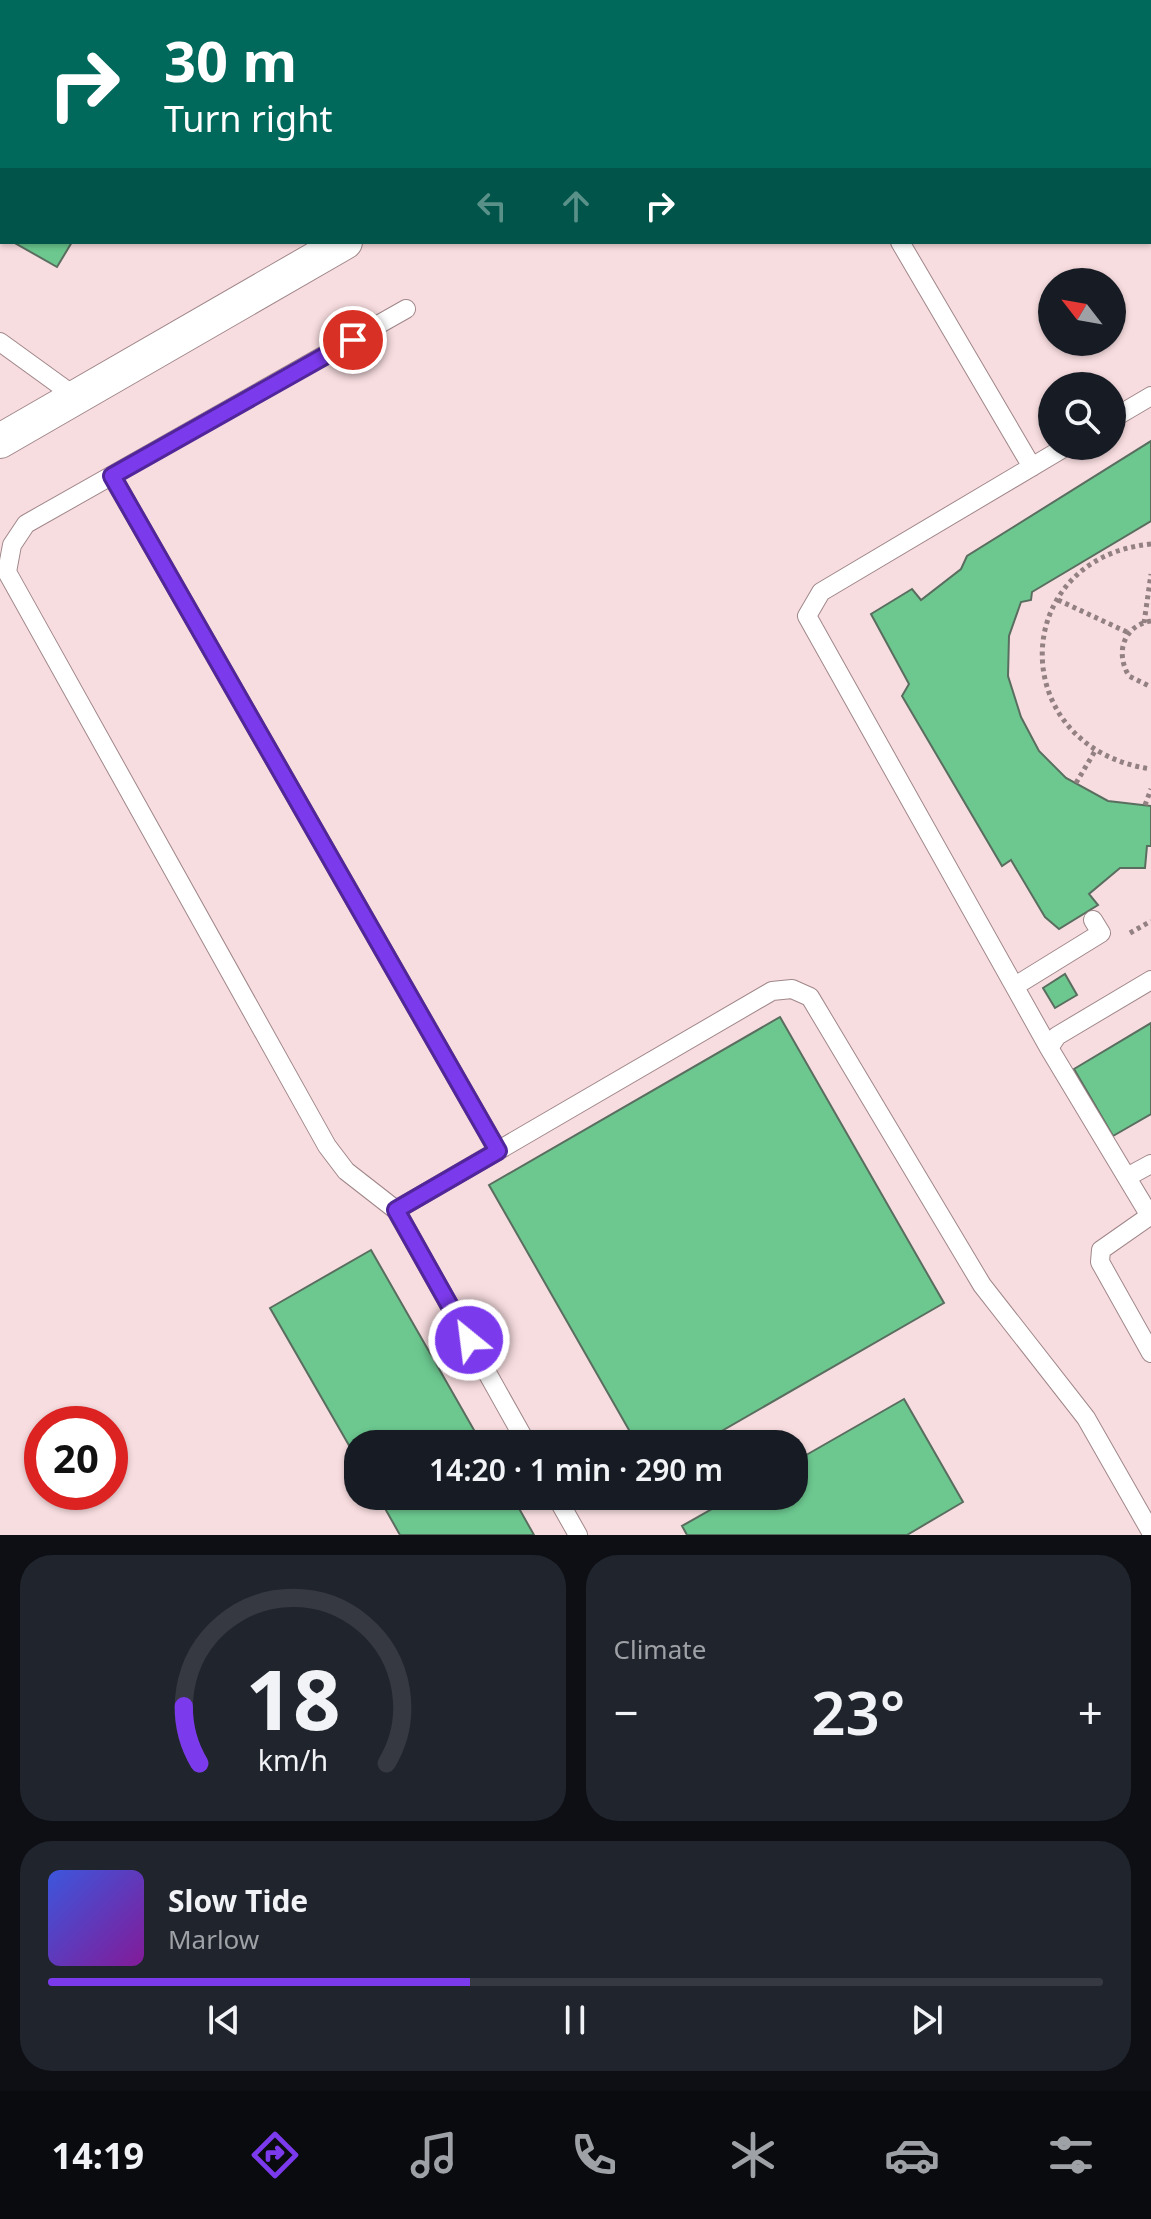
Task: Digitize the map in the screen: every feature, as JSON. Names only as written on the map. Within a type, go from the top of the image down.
[{"type":"street","points":[[0,441],[342,244]]},
{"type":"lane","points":[[901,244],[1032,467]]},
{"type":"lane","points":[[406,309],[26,524],[12,545],[7,572],[327,1146],[346,1171],[396,1210],[519,1430]]},
{"type":"lane","points":[[0,342],[76,397]]},
{"type":"lane","points":[[1126,411],[1151,396]]},
{"type":"lane","points":[[1044,460],[821,592],[807,616],[1049,1048],[1150,1216],[1101,1250],[1100,1262],[1151,1353]]},
{"type":"lane","points":[[112,476],[498,1151]]},
{"type":"lane","points":[[1015,986],[1101,933],[1093,920]]},
{"type":"lane","points":[[1049,1048],[1057,1036],[1151,980]]},
{"type":"lane","points":[[396,1210],[772,991],[792,989],[810,997],[982,1285],[1086,1418],[1151,1532]]},
{"type":"lane","points":[[1127,1177],[1151,1164]]},
{"type":"lane","points":[[564,1510],[578,1535]]},
{"type":"path","points":[[1151,544],[1126,546],[1092,561],[1066,586],[1048,618],[1042,654],[1047,690],[1063,723],[1095,751],[1121,765],[1151,769]]},
{"type":"path","points":[[1144,623],[1151,574]]},
{"type":"path","points":[[1058,600],[1129,633]]},
{"type":"path","points":[[1151,621],[1129,633],[1122,647],[1123,667],[1136,683],[1151,687]]},
{"type":"path","points":[[1076,783],[1095,751]]},
{"type":"path","points":[[1145,805],[1151,789]]},
{"type":"path","points":[[1130,933],[1151,921]]},
{"type":"building","points":[[17,244],[71,244],[57,267]]},
{"type":"building","points":[[1151,441],[1151,521],[1032,592],[1031,600],[1021,602],[1009,636],[1008,676],[1021,717],[1039,751],[1066,778],[1108,801],[1151,806],[1151,846],[1147,846],[1145,868],[1120,868],[1089,894],[1098,905],[1059,929],[1045,917],[1011,860],[1002,866],[902,696],[909,684],[871,614],[912,589],[921,600],[961,569],[967,556],[1121,460],[1126,460],[1126,457]]},
{"type":"building","points":[[1065,974],[1077,995],[1055,1008],[1043,988]]},
{"type":"building","points":[[780,1017],[944,1303],[723,1430],[629,1430],[489,1185]]},
{"type":"building","points":[[1151,1023],[1151,1114],[1113,1136],[1074,1069]]},
{"type":"building","points":[[371,1250],[474,1430],[344,1430],[344,1437],[270,1308]]},
{"type":"building","points":[[904,1399],[963,1502],[907,1535],[687,1535],[682,1526],[710,1510],[808,1510],[808,1454]]},
{"type":"building","points":[[386,1510],[520,1510],[534,1535],[400,1535]]},
{"type":"route","points":[[353,340],[112,476],[498,1151],[396,1210],[469,1340]]}]
